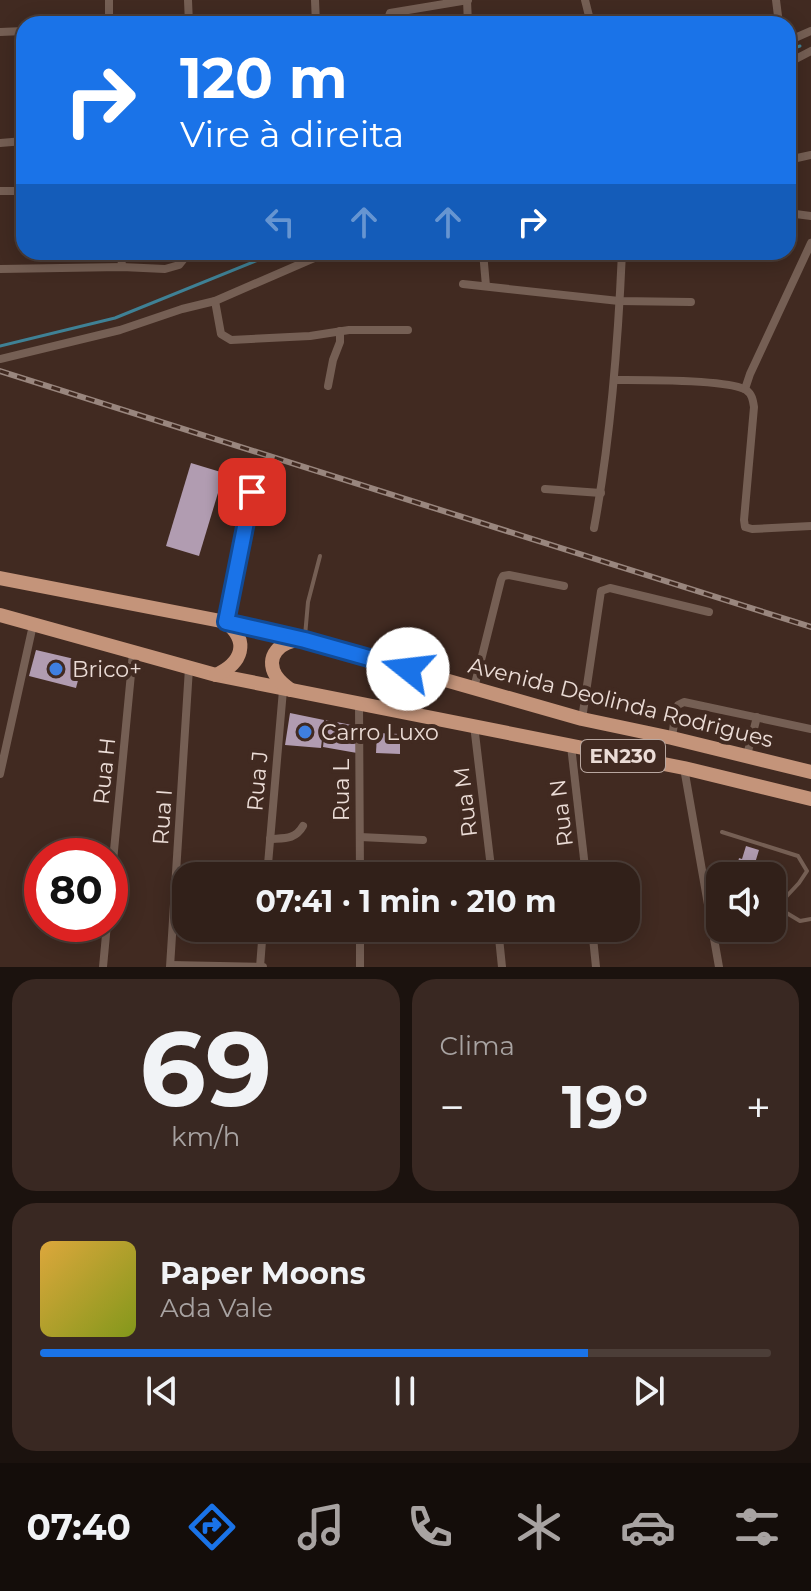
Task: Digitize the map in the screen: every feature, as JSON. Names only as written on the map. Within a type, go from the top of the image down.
[{"type":"highway","name":"Avenida Deolinda Rodrigues","points":[[0,578],[305,640],[582,719],[811,772]]},
{"type":"highway","name":"EN230","points":[[0,615],[216,675],[684,768],[811,799]]},
{"type":"highway","points":[[216,675],[232,666],[238,658],[240,638],[226,622]]},
{"type":"highway","points":[[288,690],[272,668],[273,658],[282,644],[305,640]]},
{"type":"highway","points":[[743,783],[811,808]]},
{"type":"street","points":[[389,16],[390,13],[467,0]]},
{"type":"street","points":[[745,389],[811,243]]},
{"type":"street","points":[[122,260],[122,267]]},
{"type":"street","points":[[0,269],[165,269],[173,268],[183,260]]},
{"type":"street","points":[[0,359],[120,330],[215,301],[310,260]]},
{"type":"street","points":[[484,260],[486,286]]},
{"type":"street","points":[[594,528],[615,380],[622,260]]},
{"type":"street","points":[[463,284],[619,301],[691,302]]},
{"type":"street","points":[[215,301],[221,334],[231,340],[310,336],[340,331],[408,330]]},
{"type":"street","points":[[328,386],[340,331]]},
{"type":"street","points":[[615,380],[680,381],[745,389],[754,407],[745,527],[811,526]]},
{"type":"street","points":[[545,489],[601,493]]},
{"type":"street","points":[[226,622],[252,492]]},
{"type":"street","points":[[474,688],[503,576],[564,586]]},
{"type":"street","points":[[582,719],[601,591],[610,588],[709,612]]},
{"type":"street","points":[[0,774],[33,625]]},
{"type":"street","name":"Rua H","points":[[115,838],[133,653]]},
{"type":"street","name":"Rua I","points":[[170,966],[189,668]]},
{"type":"street","name":"Rua J","points":[[268,862],[288,690]]},
{"type":"street","points":[[672,738],[676,709],[684,702],[811,729]]},
{"type":"street","name":"Rua L","points":[[359,704],[360,862]]},
{"type":"street","points":[[747,755],[757,717]]},
{"type":"street","name":"Rua M","points":[[474,725],[490,862]]},
{"type":"street","name":"Rua N","points":[[571,746],[584,862]]},
{"type":"street","points":[[684,768],[719,967]]},
{"type":"street","points":[[270,839],[291,838],[303,826]]},
{"type":"street","points":[[360,837],[423,840]]},
{"type":"street","points":[[103,967],[105,942]]},
{"type":"street","points":[[170,966],[261,967],[262,942]]},
{"type":"street","points":[[360,942],[360,967]]},
{"type":"street","points":[[499,942],[502,967]]},
{"type":"street","points":[[593,942],[596,967]]},
{"type":"lane","points":[[305,640],[308,602],[320,556]]},
{"type":"lane","points":[[722,832],[798,856],[807,871],[785,898],[785,912],[800,921],[811,919]]},
{"type":"building","points":[[191,463],[224,473],[199,556],[166,546]]},
{"type":"building","name":"Brico+","points":[[36,650],[83,661],[76,688],[29,676]]},
{"type":"building","name":"Carro Luxo","points":[[290,713],[324,720],[321,748],[285,745]]},
{"type":"building","points":[[326,720],[357,726],[357,753],[323,747]]},
{"type":"building","points":[[377,733],[400,734],[400,754],[376,753]]},
{"type":"building","points":[[746,846],[759,850],[755,862],[738,862],[739,858],[742,859]]},
{"type":"waterway","points":[[796,47],[800,46]]},
{"type":"waterway","points":[[0,346],[115,318],[258,260]]},
{"type":"railway","points":[[0,371],[811,627]]},
{"type":"place","name":"Brico+","points":[[56,669]]},
{"type":"place","name":"Carro Luxo","points":[[305,732]]},
{"type":"route","points":[[252,492],[226,622],[408,669]]}]
